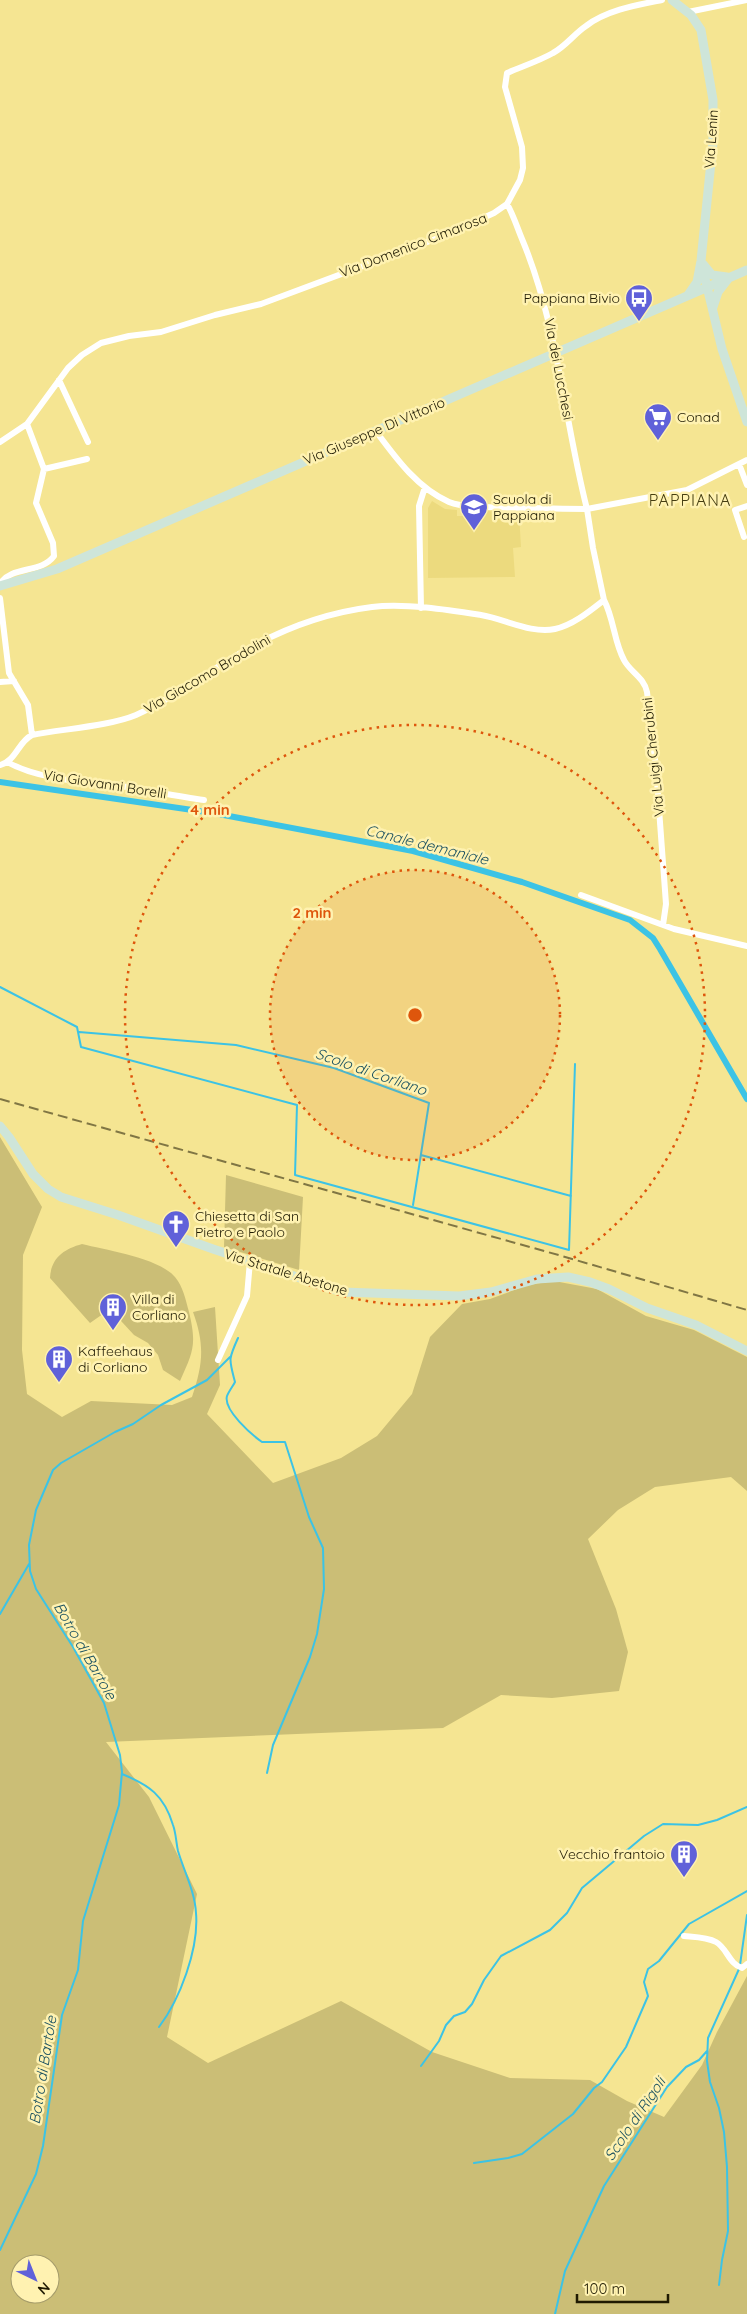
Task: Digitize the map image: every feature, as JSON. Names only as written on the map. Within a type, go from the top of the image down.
[{"type":"main road","name":"Via Lenin","points":[[672,0],[688,12],[698,24],[703,37],[714,112],[701,261],[696,282],[688,295]]},
{"type":"main road","name":"Via Lenin","points":[[701,261],[722,349],[747,422]]},
{"type":"main road","points":[[701,261],[708,273],[730,278],[718,292],[712,310]]},
{"type":"main road","name":"Via Giuseppe Di Vittorio","points":[[0,585],[57,569],[747,270]]},
{"type":"main road","points":[[688,295],[704,299],[712,310]]},
{"type":"main road","name":"Via Statale Abetone","points":[[0,1126],[9,1136],[33,1174],[48,1189],[61,1197],[342,1292],[353,1294],[460,1296],[491,1292],[537,1278],[559,1277],[577,1279],[598,1285],[650,1309],[696,1325],[747,1350]]},
{"type":"street","points":[[507,204],[520,180],[524,159],[507,96],[506,76],[554,53],[596,19],[631,6],[662,0]]},
{"type":"street","points":[[688,12],[747,0]]},
{"type":"street","name":"Via dei Lucchesi","points":[[507,204],[536,275],[556,352],[587,509]]},
{"type":"street","name":"Via Domenico Cimarosa","points":[[0,442],[27,424],[59,380],[78,358],[101,343],[129,336],[161,332],[215,315],[261,304],[474,224],[507,204]]},
{"type":"street","points":[[59,380],[88,442]]},
{"type":"street","points":[[0,585],[7,576],[48,563],[54,556],[53,543],[36,503],[44,470],[27,424]]},
{"type":"street","points":[[375,430],[396,458],[425,487],[450,502],[463,505],[587,509],[687,490],[747,460]]},
{"type":"street","points":[[44,470],[87,459]]},
{"type":"street","points":[[739,464],[747,485]]},
{"type":"street","points":[[421,608],[419,506],[425,487]]},
{"type":"street","points":[[744,537],[735,510],[747,506]]},
{"type":"street","points":[[587,509],[592,548],[604,600]]},
{"type":"street","points":[[0,598],[7,663],[14,681],[28,705],[32,735],[22,742],[3,764]]},
{"type":"street","name":"Via Giacomo Brodolini","points":[[32,735],[122,719],[134,715],[165,699],[256,644],[324,616],[386,606],[421,608],[482,615],[529,628],[548,630],[569,624],[604,600]]},
{"type":"street","name":"Via Luigi Cherubini","points":[[604,600],[624,661],[643,681],[646,688],[656,768],[666,904],[663,924]]},
{"type":"street","points":[[0,682],[14,681]]},
{"type":"street","name":"Via Giovanni Borelli","points":[[3,764],[26,771],[100,785],[132,788],[204,800]]},
{"type":"street","points":[[581,895],[674,929],[747,946]]},
{"type":"street","points":[[218,1360],[247,1296],[250,1261]]},
{"type":"street","points":[[684,1936],[703,1938],[718,1943],[736,1966],[742,1968],[747,1964]]},
{"type":"shaded area","name":"Scuola di Pappiana","points":[[432,501],[445,509],[457,510],[457,516],[470,516],[471,510],[519,513],[521,547],[513,548],[515,577],[428,578],[428,508]]},
{"type":"shaded area","points":[[0,1137],[42,1207],[23,1255],[22,1350],[27,1394],[62,1417],[91,1401],[172,1405],[192,1397],[201,1355],[201,1345],[193,1312],[215,1307],[220,1385],[207,1414],[273,1483],[341,1458],[377,1436],[412,1394],[430,1337],[462,1304],[490,1299],[528,1285],[554,1281],[597,1289],[646,1316],[694,1330],[747,1357],[747,1491],[731,1477],[655,1487],[618,1510],[588,1539],[616,1609],[628,1652],[619,1691],[552,1698],[501,1695],[443,1728],[106,1742],[149,1797],[197,1894],[167,2037],[208,2063],[341,2001],[432,2052],[510,2078],[590,2080],[627,2101],[664,2117],[702,2065],[717,2032],[747,1976],[747,2314],[0,2314]]},
{"type":"shaded area","points":[[226,1175],[303,1197],[299,1270],[224,1247]]},
{"type":"shaded area","points":[[82,1244],[145,1260],[167,1270],[178,1281],[184,1294],[193,1333],[191,1355],[180,1381],[163,1370],[158,1355],[148,1343],[134,1335],[110,1309],[90,1323],[50,1278],[53,1265],[60,1255]]},
{"type":"waterway","name":"Canale demaniale","points":[[0,782],[213,813],[413,851],[522,882],[630,920],[653,938],[747,1099]]},
{"type":"waterway","points":[[0,987],[77,1027],[81,1047],[297,1105],[295,1175],[569,1250],[575,1064]]},
{"type":"waterway","name":"Scolo di Corliano","points":[[79,1032],[236,1045],[334,1068],[429,1103],[413,1205]]},
{"type":"waterway","name":"Scolo di Corliano","points":[[421,1155],[571,1196]]},
{"type":"waterway","points":[[238,1338],[230,1360],[235,1382],[227,1396],[229,1408],[239,1422],[262,1442],[285,1442],[309,1517],[323,1548],[324,1589],[317,1634],[310,1657],[273,1745],[267,1773]]},
{"type":"waterway","name":"Botro di Bartole","points":[[0,2250],[36,2174],[43,2146],[62,2015],[78,1970],[83,1921],[119,1805],[122,1772],[120,1755],[104,1703],[73,1647],[36,1589],[30,1571],[29,1545],[36,1510],[53,1470],[61,1463],[115,1432],[133,1424],[161,1405],[207,1380],[230,1357]]},
{"type":"waterway","points":[[0,1614],[29,1564]]},
{"type":"waterway","points":[[122,1774],[148,1787],[165,1806],[174,1828],[178,1851],[195,1905],[196,1927],[187,1973],[167,2016],[159,2027]]},
{"type":"waterway","points":[[421,2066],[439,2041],[446,2025],[454,2016],[465,2012],[472,2004],[484,1980],[501,1956],[550,1930],[567,1913],[582,1888],[644,1836],[663,1824],[698,1825],[717,1820],[747,1807]]},
{"type":"waterway","points":[[474,2163],[522,2154],[573,2114],[594,2088],[602,2082],[626,2047],[648,1996],[644,1982],[648,1969],[659,1961],[689,1924],[747,1891]]},
{"type":"waterway","name":"Scolo di Rigoli","points":[[740,1965],[747,1915]]},
{"type":"waterway","points":[[719,2285],[728,2231],[727,2167],[724,2132],[719,2108],[710,2082],[707,2061],[708,2038],[739,1969]]},
{"type":"waterway","name":"Scolo di Rigoli","points":[[555,2314],[565,2271],[604,2186],[667,2087],[686,2067],[699,2060],[707,2051]]},
{"type":"railway","points":[[0,1099],[562,1256],[747,1310]]},
{"type":"place","name":"Pappiana Bivio","points":[[639,322]]},
{"type":"place","name":"Conad","points":[[658,441]]},
{"type":"place","name":"Scuola di Pappiana","points":[[474,531]]},
{"type":"place","name":"Chiesetta di San Pietro e Paolo","points":[[176,1248]]},
{"type":"place","name":"Villa di Corliano","points":[[113,1331]]},
{"type":"place","name":"Kaffeehaus di Corliano","points":[[59,1383]]},
{"type":"place","name":"Vecchio frantoio","points":[[684,1878]]},
{"type":"district","name":"PAPPIANA","points":[[690,500]]}]
